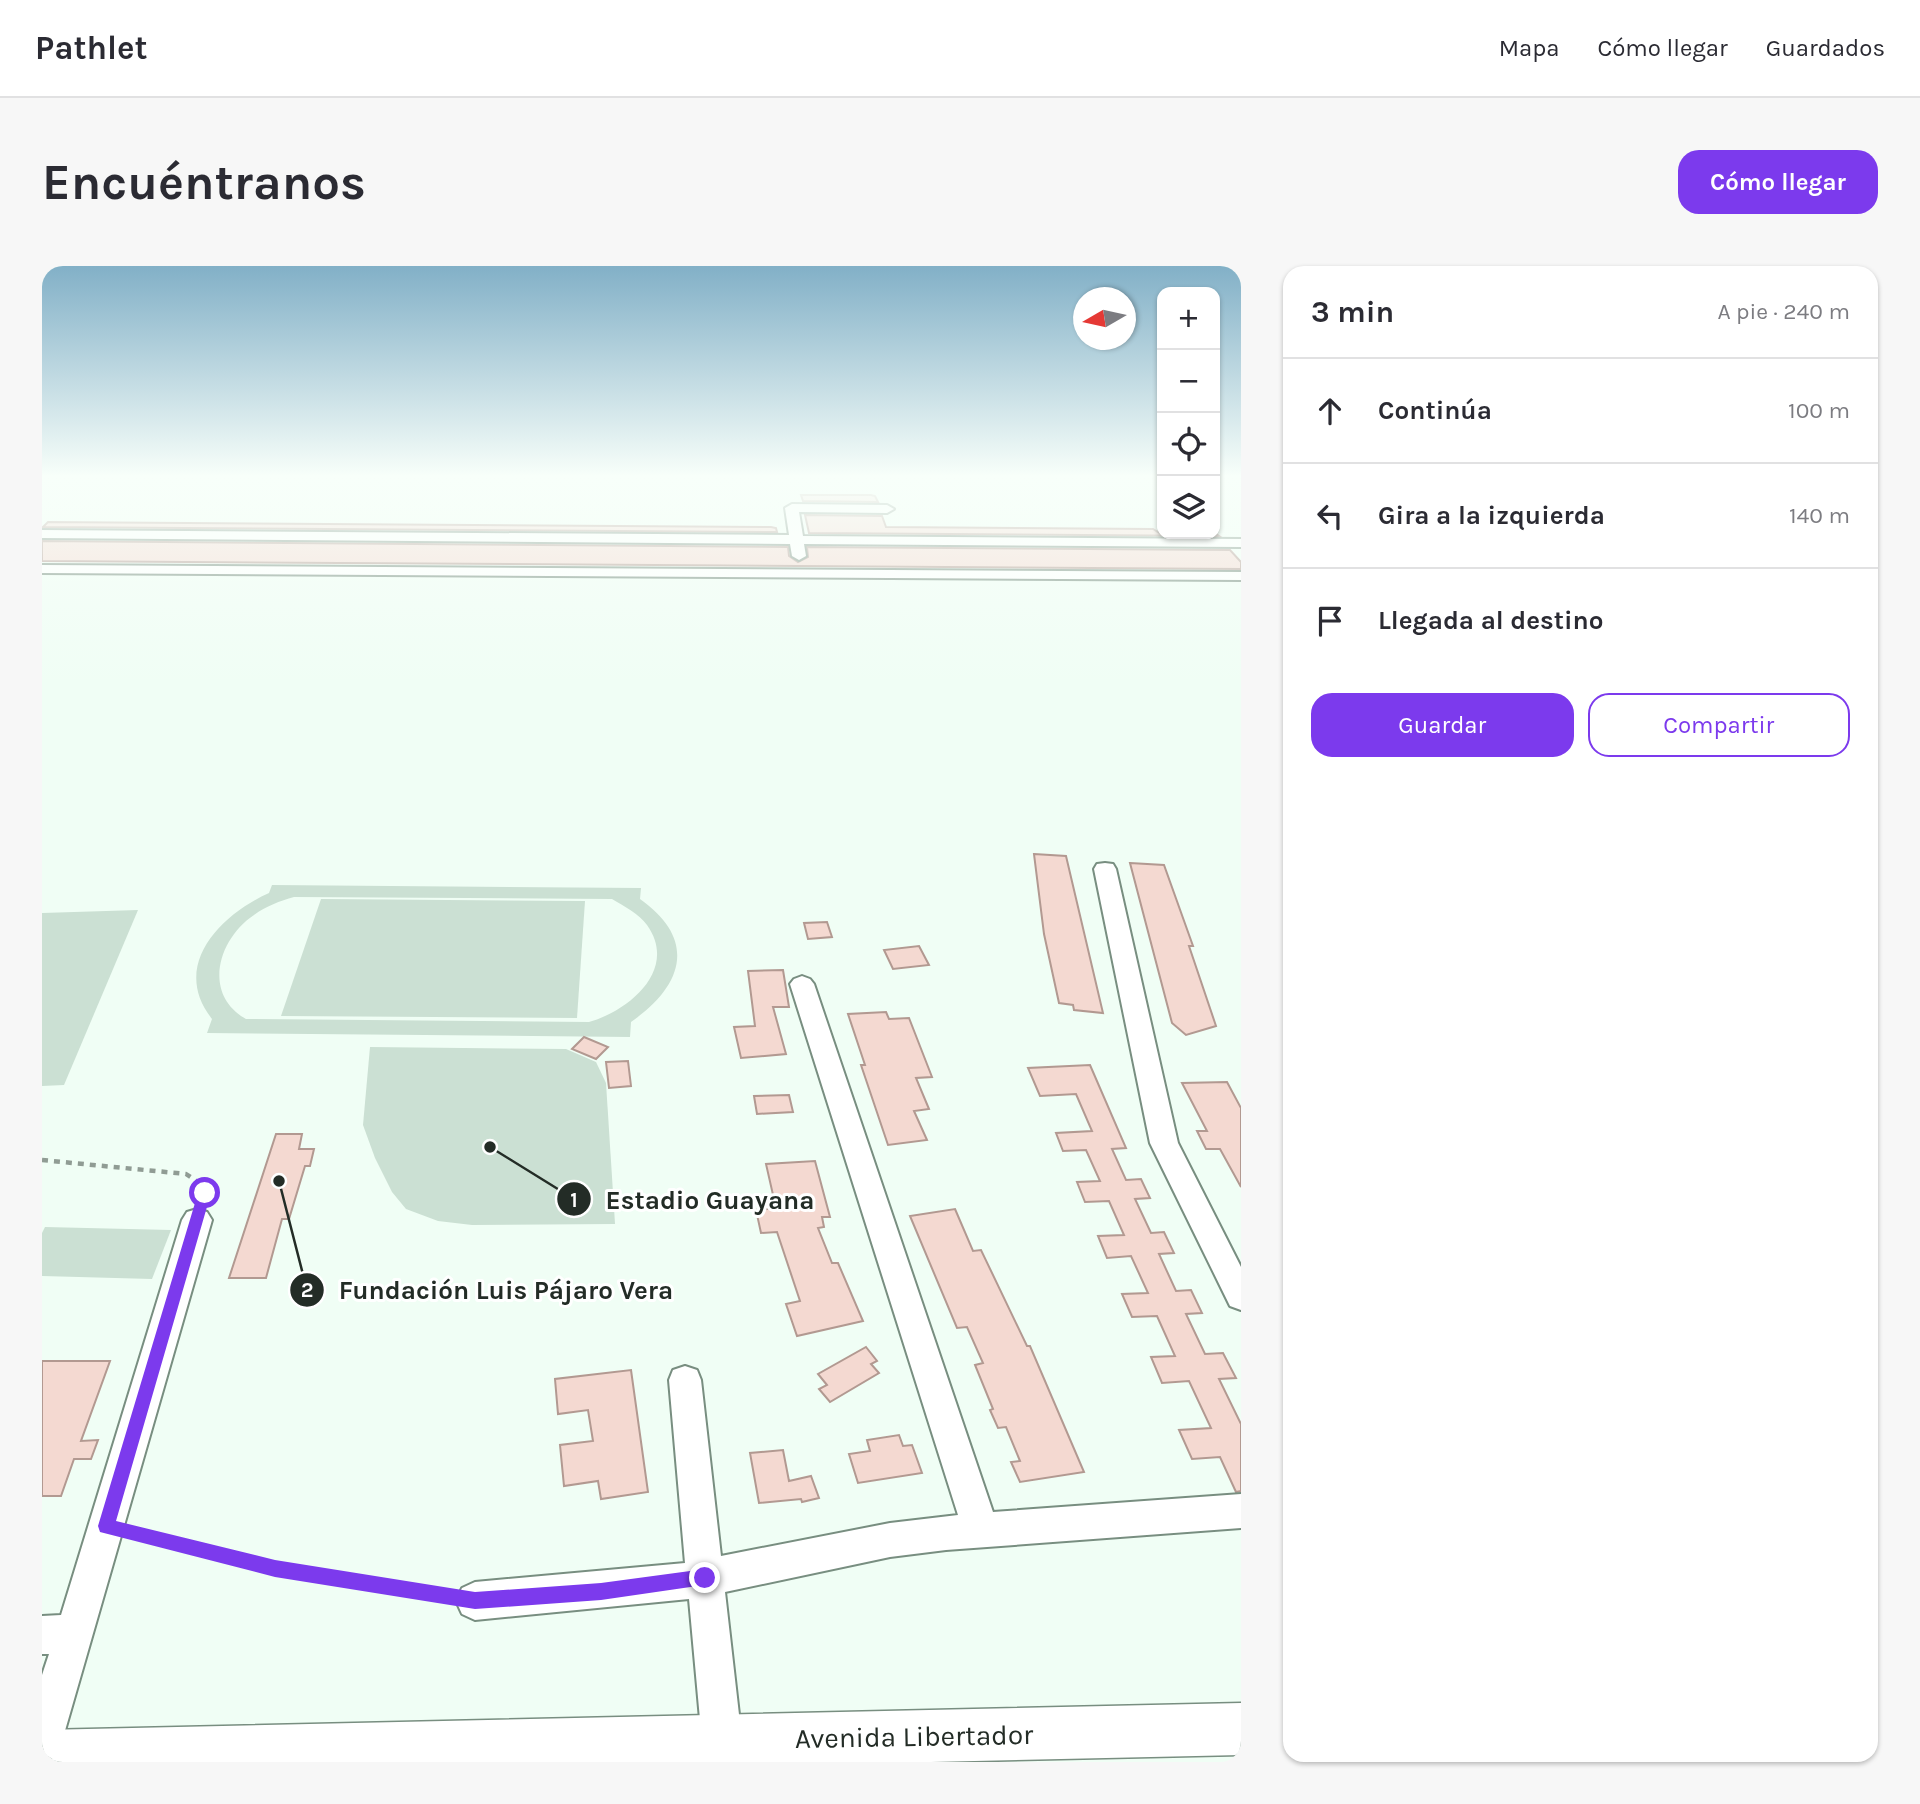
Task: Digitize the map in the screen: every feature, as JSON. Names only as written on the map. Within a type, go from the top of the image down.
[{"type":"main road","name":"Avenida Libertador","points":[[42,1756],[722,1749],[1241,1729]]},
{"type":"street","points":[[47,569],[71,547]]},
{"type":"street","points":[[295,547],[802,574],[1241,576]]},
{"type":"street","points":[[47,569],[597,547]]},
{"type":"street","points":[[798,547],[802,574]]},
{"type":"street","points":[[1105,869],[1164,1143],[1241,1297]]},
{"type":"street","points":[[802,984],[981,1531]]},
{"type":"street","points":[[42,1741],[58,1634],[106,1526],[197,1220]]},
{"type":"street","points":[[685,1380],[722,1749]]},
{"type":"street","points":[[475,1601],[614,1590],[705,1578],[890,1540],[1241,1511]]},
{"type":"path","points":[[42,1160],[187,1174],[198,1178],[205,1193],[197,1220]]},
{"type":"path","points":[[106,1526],[275,1569],[475,1601]]},
{"type":"green space","points":[[272,885],[641,888],[640,899],[670,930],[676,946],[677,962],[672,978],[662,993],[631,1022],[630,1037],[207,1033],[212,1019],[200,999],[196,980],[206,944],[234,915],[269,893]],"holes":[[[294,897],[612,899],[644,921],[655,942],[657,958],[653,973],[633,998],[619,1009],[589,1022],[246,1019],[232,1008],[224,996],[220,981],[224,952],[242,925],[263,909]]]},
{"type":"green space","points":[[321,899],[585,901],[577,1018],[281,1016]]},
{"type":"green space","points":[[138,910],[64,1085],[42,1086],[42,913]]},
{"type":"green space","points":[[370,1047],[566,1049],[596,1062],[606,1083],[615,1224],[472,1225],[438,1221],[406,1209],[392,1192],[363,1125]]},
{"type":"green space","points":[[45,1227],[171,1230],[152,1279],[42,1276],[42,1233]]},
{"type":"building","points":[[42,547],[765,547],[788,547],[789,556],[798,562],[808,557],[807,547],[1230,550],[1241,562],[1241,569],[42,561]]},
{"type":"building","points":[[1034,854],[1066,856],[1103,1013],[1074,1010],[1073,1005],[1059,1003],[1044,934]]},
{"type":"building","points":[[1130,863],[1164,865],[1193,946],[1189,946],[1216,1026],[1186,1035],[1172,1023]]},
{"type":"building","points":[[827,922],[832,937],[808,939],[804,923]]},
{"type":"building","points":[[919,946],[929,965],[893,969],[884,950]]},
{"type":"building","points":[[783,970],[789,1007],[773,1007],[786,1054],[741,1058],[734,1027],[755,1026],[748,971]]},
{"type":"building","points":[[886,1012],[889,1019],[909,1018],[932,1077],[916,1078],[929,1109],[914,1111],[927,1140],[888,1145],[861,1065],[865,1065],[848,1014]]},
{"type":"building","points":[[584,1037],[608,1047],[596,1059],[572,1049]]},
{"type":"building","points":[[628,1061],[631,1086],[609,1088],[606,1062]]},
{"type":"building","points":[[1090,1065],[1126,1148],[1112,1149],[1126,1180],[1141,1179],[1150,1198],[1135,1199],[1151,1233],[1164,1232],[1174,1253],[1159,1254],[1176,1291],[1191,1290],[1202,1313],[1186,1314],[1205,1354],[1223,1353],[1236,1378],[1219,1379],[1241,1424],[1241,1491],[1236,1492],[1220,1457],[1192,1459],[1179,1430],[1211,1428],[1189,1381],[1162,1383],[1151,1357],[1175,1356],[1157,1316],[1132,1317],[1122,1294],[1148,1293],[1131,1256],[1107,1258],[1098,1236],[1124,1235],[1109,1201],[1085,1202],[1077,1182],[1100,1181],[1086,1150],[1063,1151],[1056,1133],[1092,1131],[1076,1094],[1040,1096],[1028,1068]]},
{"type":"building","points":[[1227,1082],[1241,1108],[1241,1187],[1220,1149],[1206,1149],[1197,1131],[1207,1131],[1182,1083]]},
{"type":"building","points":[[789,1095],[793,1112],[757,1114],[754,1096]]},
{"type":"building","points":[[276,1134],[302,1134],[299,1149],[314,1149],[310,1166],[305,1166],[289,1219],[282,1219],[266,1278],[229,1278]]},
{"type":"building","points":[[815,1161],[830,1217],[822,1217],[824,1227],[818,1228],[832,1263],[838,1263],[863,1321],[797,1336],[786,1304],[800,1301],[777,1232],[761,1233],[756,1210],[776,1208],[766,1164]]},
{"type":"building","points":[[955,1209],[973,1251],[981,1250],[1027,1346],[1030,1346],[1084,1472],[1020,1482],[1011,1462],[1020,1461],[1006,1427],[998,1428],[975,1365],[983,1363],[967,1327],[957,1328],[910,1216]]},
{"type":"building","points":[[866,1347],[877,1361],[871,1364],[879,1373],[830,1402],[819,1389],[827,1385],[818,1374]]},
{"type":"building","points":[[42,1361],[110,1361],[81,1441],[98,1440],[91,1459],[74,1459],[61,1496],[42,1496]]},
{"type":"building","points":[[631,1370],[648,1492],[601,1499],[598,1481],[564,1486],[560,1445],[593,1441],[588,1410],[558,1414],[555,1379]]},
{"type":"building","points":[[899,1435],[903,1446],[912,1445],[922,1473],[858,1483],[849,1454],[870,1451],[867,1440]]},
{"type":"building","points":[[783,1450],[789,1481],[811,1476],[819,1498],[802,1502],[801,1499],[759,1503],[750,1453]]},
{"type":"place","name":"Estadio Guayana","points":[[490,1147]]},
{"type":"place","name":"Fundación Luis Pájaro Vera","points":[[279,1181]]},
{"type":"route","points":[[205,1193],[106,1526],[275,1569],[475,1601],[543,1597],[705,1578]]}]
